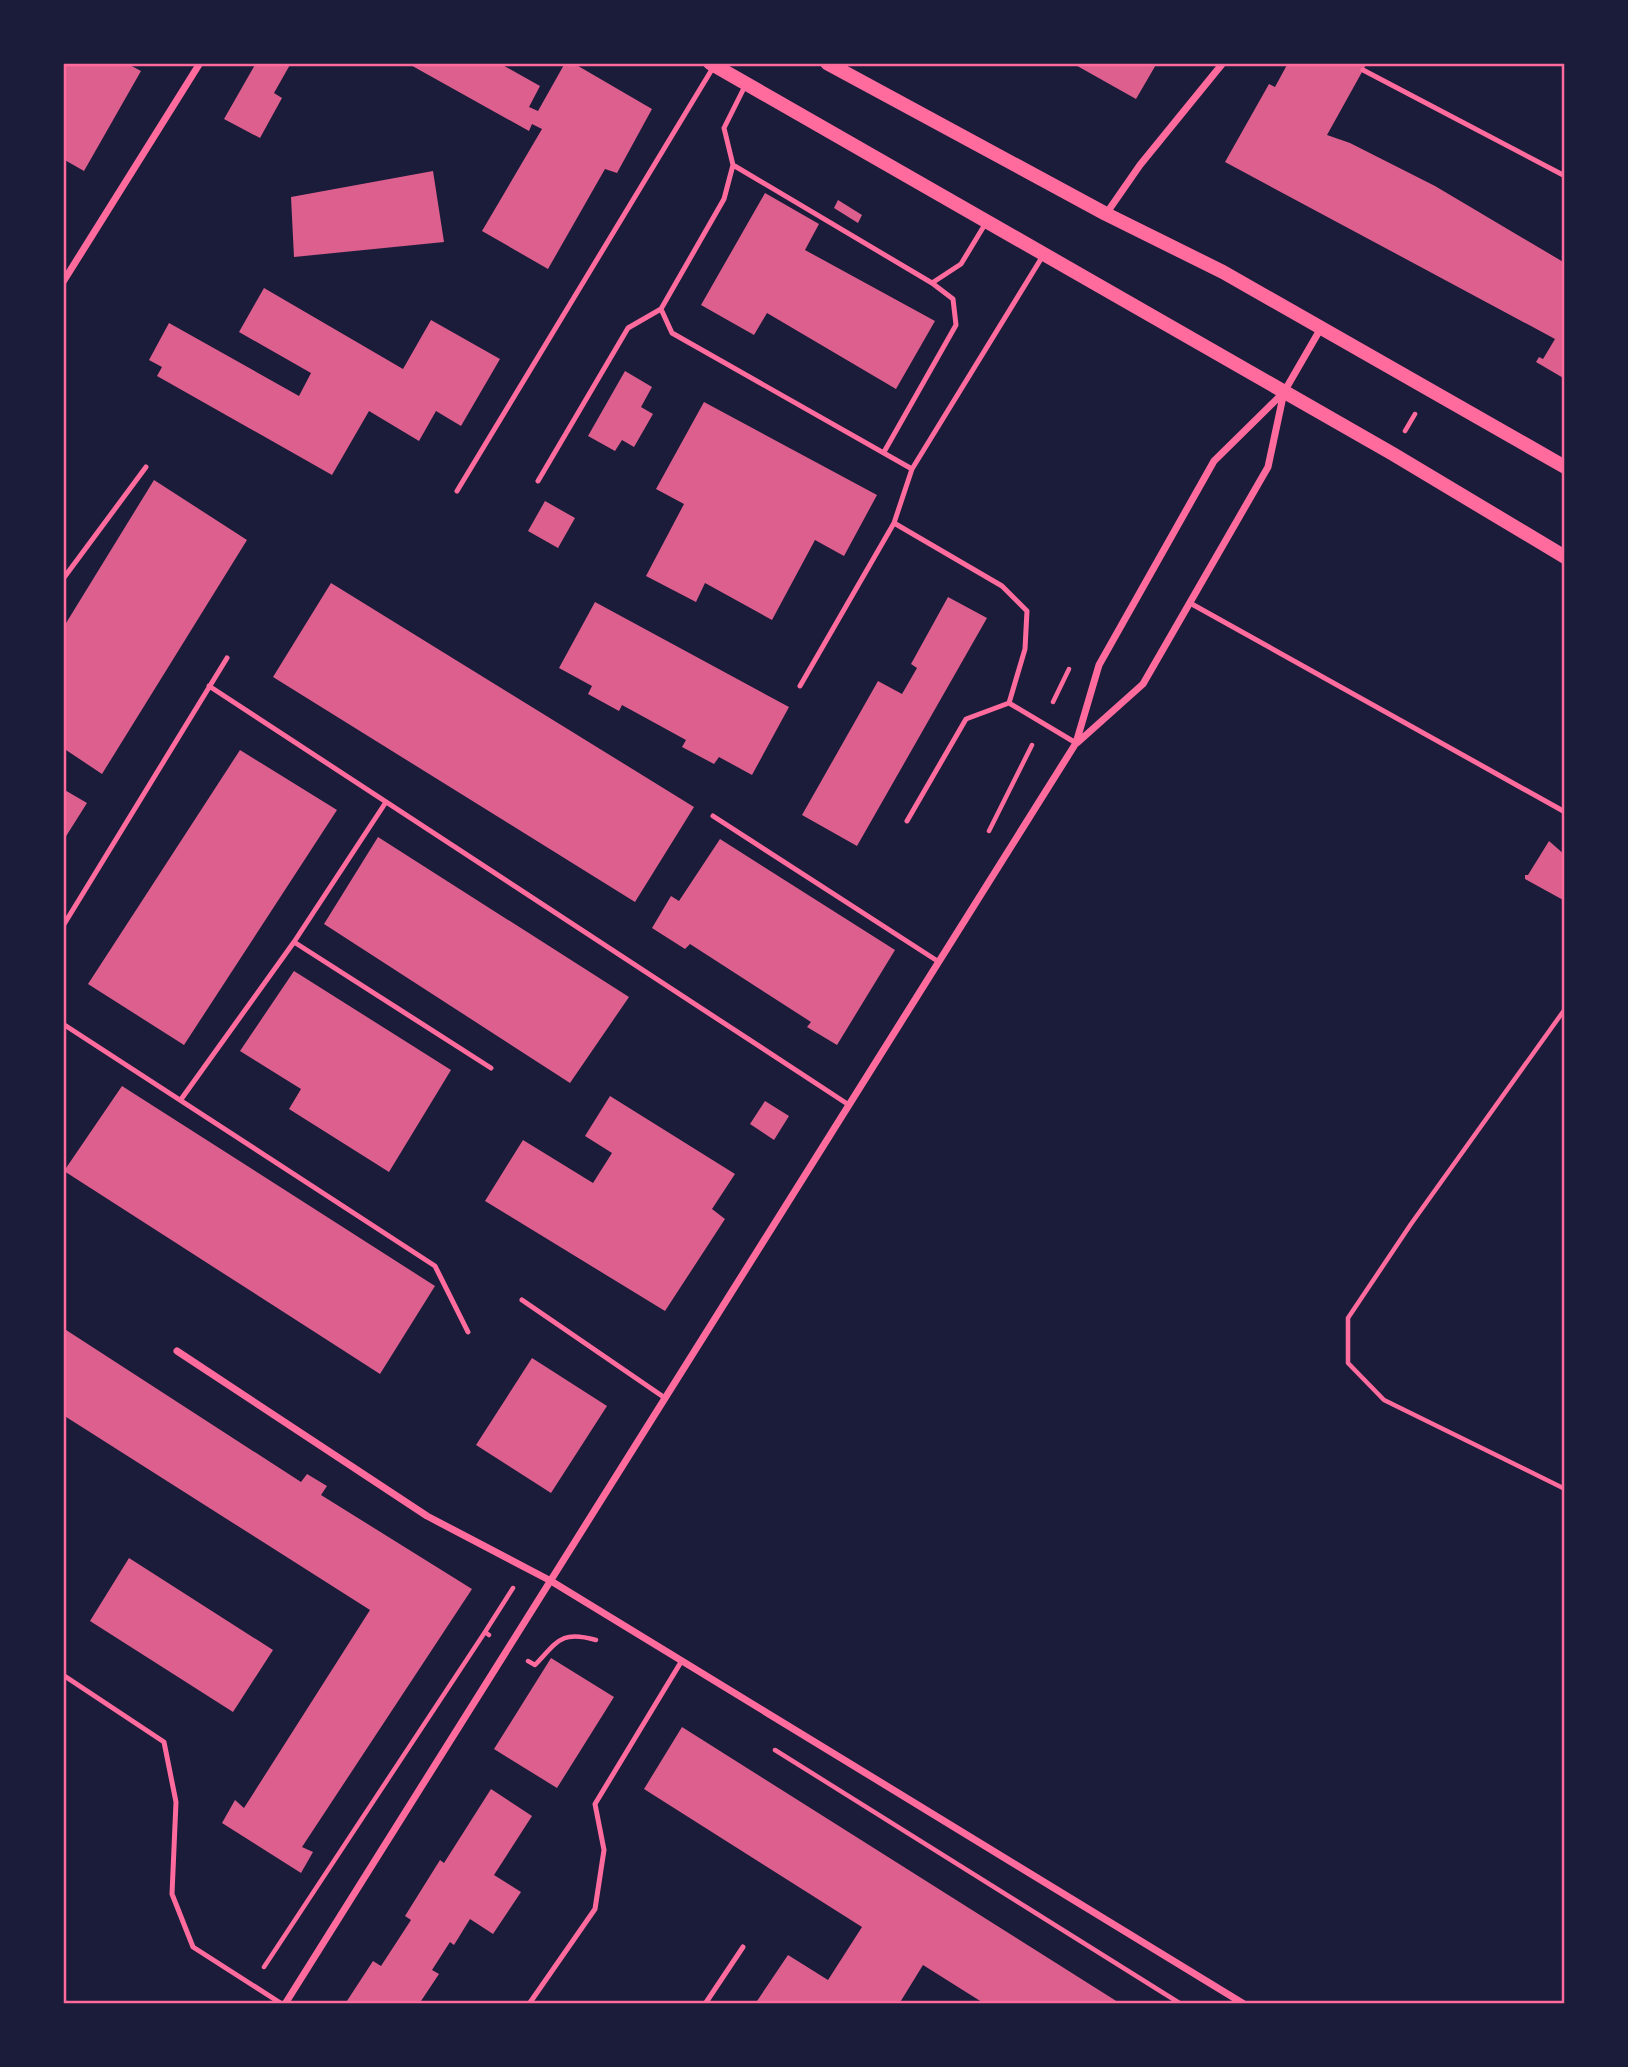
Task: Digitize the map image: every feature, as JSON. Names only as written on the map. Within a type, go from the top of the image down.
[{"type":"main road","points":[[827,63],[1106,214],[1223,272],[1565,467]]},
{"type":"main road","points":[[712,64],[1393,454],[1565,557]]},
{"type":"street","points":[[63,282],[200,63]]},
{"type":"street","points":[[1106,214],[1140,165],[1223,63]]},
{"type":"street","points":[[284,2004],[1076,743],[1099,665],[1214,461],[1284,393],[1321,328]]},
{"type":"street","points":[[1076,743],[1143,684],[1268,467],[1284,393]]},
{"type":"street","points":[[177,1351],[427,1516],[551,1581],[1244,2004]]},
{"type":"lane","points":[[457,491],[712,64]]},
{"type":"lane","points":[[1363,70],[1565,176]]},
{"type":"lane","points":[[538,481],[628,328],[661,309],[724,200],[733,165],[724,128],[746,84]]},
{"type":"lane","points":[[733,165],[932,283],[953,299],[956,325],[884,452]]},
{"type":"lane","points":[[932,283],[961,264],[987,221]]},
{"type":"lane","points":[[800,686],[894,523],[912,469],[1044,254]]},
{"type":"lane","points":[[661,309],[672,333],[912,469]]},
{"type":"lane","points":[[63,579],[146,467]]},
{"type":"lane","points":[[894,523],[1002,586],[1027,611],[1024,649],[1009,703]]},
{"type":"lane","points":[[1190,603],[1565,812]]},
{"type":"lane","points":[[63,926],[227,658]]},
{"type":"lane","points":[[209,686],[849,1105]]},
{"type":"lane","points":[[1009,703],[1076,743]]},
{"type":"lane","points":[[907,821],[966,719],[1009,703]]},
{"type":"lane","points":[[182,1098],[294,942],[386,802]]},
{"type":"lane","points":[[713,816],[939,962]]},
{"type":"lane","points":[[294,942],[491,1068]]},
{"type":"lane","points":[[63,1024],[182,1098],[435,1266],[468,1332]]},
{"type":"lane","points":[[522,1300],[665,1398]]},
{"type":"lane","points":[[529,2004],[595,1909],[604,1850],[595,1804],[681,1662]]},
{"type":"lane","points":[[63,1675],[164,1742],[176,1802],[172,1894],[193,1947],[284,2004]]},
{"type":"lane","points":[[705,2004],[743,1947]]},
{"type":"path","points":[[1393,454],[1428,390]]},
{"type":"path","points":[[1565,1009],[1411,1224],[1348,1318],[1348,1363],[1384,1400],[1565,1489]]},
{"type":"path","points":[[252,1985],[485,1632]]},
{"type":"building","points":[[63,63],[126,63],[141,71],[84,171],[63,159]]},
{"type":"building","points":[[256,63],[291,63],[274,93],[282,98],[260,138],[224,119]]},
{"type":"building","points":[[407,63],[499,63],[540,86],[529,107],[538,111],[565,63],[573,63],[652,109],[617,173],[605,169],[548,269],[482,231],[542,129],[532,124],[529,131]]},
{"type":"building","points":[[1072,63],[1157,63],[1136,99]]},
{"type":"building","points":[[1288,63],[1367,63],[1327,135],[1350,143],[1435,186],[1565,263],[1565,379],[1536,362],[1539,357],[1543,359],[1555,339],[1225,162],[1269,84],[1275,87]]},
{"type":"building","points":[[433,171],[444,242],[294,257],[291,197]]},
{"type":"building","points":[[765,193],[819,224],[805,250],[935,321],[896,389],[767,313],[754,335],[701,305]]},
{"type":"building","points":[[838,200],[862,215],[858,223],[834,208]]},
{"type":"building","points":[[264,288],[403,369],[431,320],[500,359],[461,426],[436,411],[419,441],[369,411],[332,475],[157,376],[162,367],[149,360],[169,323],[299,396],[311,373],[239,332]]},
{"type":"building","points":[[625,371],[652,387],[641,407],[653,414],[634,447],[622,440],[615,451],[588,436]]},
{"type":"building","points":[[704,402],[877,495],[844,556],[815,540],[772,620],[705,583],[696,602],[646,576],[684,504],[656,489]]},
{"type":"building","points":[[154,480],[247,540],[102,774],[63,748],[63,628]]},
{"type":"building","points":[[545,501],[575,518],[558,548],[528,531]]},
{"type":"building","points":[[331,583],[694,807],[635,902],[273,677]]},
{"type":"building","points":[[948,597],[987,618],[857,846],[802,815],[878,681],[902,694],[917,668],[911,664]]},
{"type":"building","points":[[595,602],[789,707],[752,775],[719,757],[714,764],[682,747],[686,740],[622,705],[619,711],[588,694],[592,686],[559,668]]},
{"type":"building","points":[[240,750],[337,810],[184,1045],[88,984]]},
{"type":"building","points":[[63,789],[87,803],[63,841]]},
{"type":"building","points":[[378,837],[629,997],[570,1083],[324,924]]},
{"type":"building","points":[[720,839],[895,950],[837,1045],[807,1027],[811,1022],[690,944],[685,949],[652,928],[671,896],[679,901]]},
{"type":"building","points":[[1549,841],[1565,855],[1565,901],[1525,879],[1525,875],[1528,875]]},
{"type":"building","points":[[294,971],[451,1070],[389,1172],[289,1109],[301,1089],[240,1051]]},
{"type":"building","points":[[122,1086],[435,1286],[380,1374],[64,1171]]},
{"type":"building","points":[[610,1096],[735,1174],[712,1209],[725,1219],[665,1311],[485,1201],[523,1140],[593,1183],[612,1153],[585,1136]]},
{"type":"building","points":[[765,1101],[789,1116],[774,1140],[750,1124]]},
{"type":"building","points":[[63,1328],[301,1482],[307,1474],[327,1486],[321,1495],[472,1589],[302,1847],[313,1852],[301,1873],[222,1823],[235,1800],[244,1808],[370,1610],[63,1415]]},
{"type":"building","points":[[532,1358],[607,1406],[551,1493],[476,1445]]},
{"type":"building","points":[[129,1558],[273,1650],[233,1712],[90,1621]]},
{"type":"building","points":[[551,1658],[614,1697],[557,1788],[494,1749]]},
{"type":"building","points":[[682,1727],[1121,2004],[985,2004],[923,1965],[899,2004],[755,2004],[788,1955],[828,1980],[862,1927],[644,1789]]},
{"type":"building","points":[[491,1789],[532,1816],[494,1875],[521,1892],[493,1934],[470,1919],[454,1945],[450,1942],[432,1970],[439,1974],[419,2004],[345,2004],[373,1961],[381,1966],[411,1920],[405,1916],[440,1860],[444,1863]]}]
